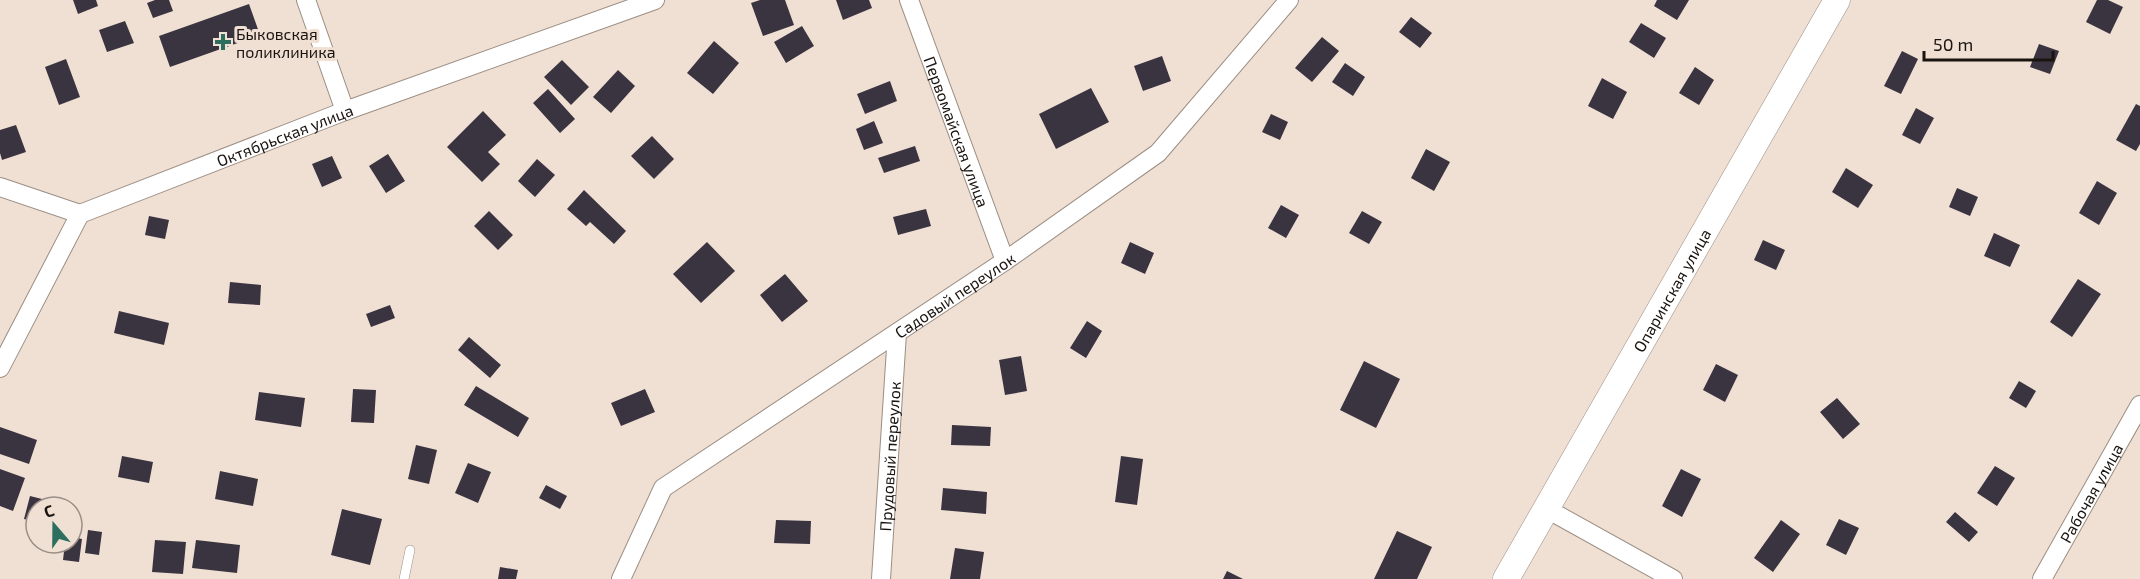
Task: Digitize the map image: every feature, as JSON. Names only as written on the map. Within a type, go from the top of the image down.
[{"type":"main road","name":"Опаринская улица","points":[[1506,579],[1837,0]]},
{"type":"street","points":[[306,0],[345,111]]},
{"type":"street","name":"Октябрьская улица","points":[[80,214],[345,111],[655,0]]},
{"type":"street","name":"Первомайская улица","points":[[909,0],[1005,261]]},
{"type":"street","name":"Садовый переулок","points":[[621,579],[663,488],[1005,261],[1158,153],[1289,0]]},
{"type":"street","points":[[0,187],[80,214],[0,368]]},
{"type":"street","name":"Прудовый переулок","points":[[881,579],[897,333]]},
{"type":"street","name":"Рабочая улица","points":[[2042,579],[2140,405]]},
{"type":"street","points":[[1545,508],[1672,579]]},
{"type":"lane","points":[[404,579],[410,550]]},
{"type":"building","points":[[73,0],[96,0],[98,6],[78,14]]},
{"type":"building","points":[[155,0],[169,0],[173,11],[153,18],[147,3]]},
{"type":"building","points":[[760,0],[785,0],[794,25],[763,36],[751,3]]},
{"type":"building","points":[[836,0],[869,0],[872,8],[843,20]]},
{"type":"building","points":[[1657,0],[1689,0],[1677,20],[1654,6]]},
{"type":"building","points":[[2097,0],[2108,0],[2123,7],[2110,34],[2086,22]]},
{"type":"building","points":[[249,4],[260,35],[170,67],[159,36]]},
{"type":"building","points":[[1411,17],[1432,33],[1420,48],[1399,32]]},
{"type":"building","points":[[125,21],[134,43],[107,52],[99,30]]},
{"type":"building","points":[[1641,23],[1666,38],[1654,58],[1629,42]]},
{"type":"building","points":[[802,26],[814,46],[786,63],[774,42]]},
{"type":"building","points":[[1322,37],[1339,51],[1312,82],[1295,68]]},
{"type":"building","points":[[714,41],[739,63],[713,94],[687,73]]},
{"type":"building","points":[[2039,44],[2059,51],[2050,74],[2030,67]]},
{"type":"building","points":[[1902,51],[1918,59],[1901,94],[1884,86]]},
{"type":"building","points":[[1162,56],[1171,81],[1143,91],[1134,66]]},
{"type":"building","points":[[66,59],[80,97],[59,105],[45,67]]},
{"type":"building","points":[[562,60],[589,87],[571,105],[544,77]]},
{"type":"building","points":[[1345,63],[1365,77],[1353,96],[1332,82]]},
{"type":"building","points":[[1695,67],[1714,80],[1699,105],[1679,93]]},
{"type":"building","points":[[618,70],[635,86],[611,113],[593,97]]},
{"type":"building","points":[[1602,78],[1627,92],[1613,119],[1588,106]]},
{"type":"building","points":[[890,81],[897,101],[865,114],[857,94]]},
{"type":"building","points":[[1091,88],[1109,122],[1056,149],[1039,114]]},
{"type":"building","points":[[548,89],[575,119],[560,133],[533,103]]},
{"type":"building","points":[[2136,104],[2140,106],[2140,144],[2136,151],[2116,140]]},
{"type":"building","points":[[1916,108],[1934,118],[1920,144],[1902,135]]},
{"type":"building","points":[[483,111],[506,135],[488,152],[500,164],[482,182],[447,147]]},
{"type":"building","points":[[1271,114],[1288,122],[1280,140],[1262,132]]},
{"type":"building","points":[[874,121],[883,143],[864,150],[856,129]]},
{"type":"building","points":[[16,125],[26,152],[2,160],[0,130]]},
{"type":"building","points":[[652,136],[674,159],[654,179],[631,156]]},
{"type":"building","points":[[915,146],[920,161],[884,173],[878,158]]},
{"type":"building","points":[[1426,149],[1450,162],[1434,191],[1411,178]]},
{"type":"building","points":[[388,154],[405,181],[386,193],[369,166]]},
{"type":"building","points":[[332,156],[342,178],[322,187],[312,164]]},
{"type":"building","points":[[537,159],[555,175],[535,197],[518,181]]},
{"type":"building","points":[[1846,168],[1873,185],[1858,208],[1832,192]]},
{"type":"building","points":[[2097,181],[2117,193],[2099,225],[2079,213]]},
{"type":"building","points":[[1957,188],[1978,197],[1970,216],[1949,207]]},
{"type":"building","points":[[584,190],[626,231],[614,244],[590,222],[586,226],[567,209]]},
{"type":"building","points":[[1281,205],[1299,215],[1286,238],[1268,228]]},
{"type":"building","points":[[926,209],[931,226],[898,235],[893,217]]},
{"type":"building","points":[[489,211],[513,235],[498,250],[474,226]]},
{"type":"building","points":[[1362,211],[1382,222],[1369,244],[1349,233]]},
{"type":"building","points":[[149,216],[169,220],[165,239],[145,235]]},
{"type":"building","points":[[1994,233],[2020,245],[2010,267],[1984,256]]},
{"type":"building","points":[[1763,240],[1785,250],[1776,270],[1754,260]]},
{"type":"building","points":[[707,242],[735,271],[701,303],[673,274]]},
{"type":"building","points":[[1130,242],[1154,253],[1145,274],[1121,263]]},
{"type":"building","points":[[785,274],[808,301],[782,322],[760,295]]},
{"type":"building","points":[[2078,279],[2101,294],[2072,337],[2050,322]]},
{"type":"building","points":[[230,282],[261,285],[260,305],[228,303]]},
{"type":"building","points":[[390,305],[395,318],[371,327],[366,314]]},
{"type":"building","points":[[119,311],[169,323],[164,345],[114,333]]},
{"type":"building","points":[[1087,321],[1102,331],[1086,358],[1070,348]]},
{"type":"building","points":[[469,337],[501,365],[490,378],[458,350]]},
{"type":"building","points":[[1021,356],[1027,391],[1005,395],[999,360]]},
{"type":"building","points":[[1364,361],[1400,379],[1376,428],[1340,410]]},
{"type":"building","points":[[1716,364],[1738,375],[1725,402],[1703,390]]},
{"type":"building","points":[[2019,381],[2036,391],[2026,408],[2009,398]]},
{"type":"building","points":[[476,386],[529,418],[518,437],[464,405]]},
{"type":"building","points":[[353,389],[376,390],[374,423],[351,422]]},
{"type":"building","points":[[645,389],[655,412],[621,426],[611,403]]},
{"type":"building","points":[[259,392],[305,398],[301,427],[255,420]]},
{"type":"building","points":[[1837,398],[1860,424],[1843,439],[1820,412]]},
{"type":"building","points":[[952,425],[991,427],[990,446],[951,445]]},
{"type":"building","points":[[0,427],[37,440],[29,464],[0,454]]},
{"type":"building","points":[[416,445],[437,450],[429,484],[408,479]]},
{"type":"building","points":[[122,456],[153,462],[149,483],[118,477]]},
{"type":"building","points":[[1121,456],[1143,459],[1137,505],[1115,502]]},
{"type":"building","points":[[468,463],[491,472],[478,503],[455,493]]},
{"type":"building","points":[[1995,466],[2015,478],[1997,506],[1977,493]]},
{"type":"building","points":[[0,469],[25,478],[13,511],[0,506]]},
{"type":"building","points":[[1681,469],[1701,479],[1682,517],[1662,506]]},
{"type":"building","points":[[220,471],[258,479],[253,506],[215,499]]},
{"type":"building","points":[[546,485],[567,496],[560,509],[539,498]]},
{"type":"building","points":[[943,488],[987,492],[986,514],[941,510]]},
{"type":"building","points":[[342,509],[382,519],[370,565],[331,555]]},
{"type":"building","points":[[1955,512],[1978,532],[1969,542],[1946,522]]},
{"type":"building","points":[[1839,519],[1859,528],[1846,555],[1826,545]]},
{"type":"building","points":[[776,520],[811,521],[810,544],[774,543]]},
{"type":"building","points":[[1781,520],[1800,534],[1773,572],[1754,558]]},
{"type":"building","points":[[88,530],[102,532],[99,555],[85,553]]},
{"type":"building","points":[[1397,531],[1432,547],[1417,579],[1374,579]]},
{"type":"building","points":[[155,540],[186,542],[183,574],[152,572]]},
{"type":"building","points":[[196,540],[240,545],[237,573],[192,568]]},
{"type":"building","points":[[955,548],[984,552],[980,579],[950,579]]},
{"type":"building","points":[[64,555],[80,555],[79,562],[63,560]]},
{"type":"building","points":[[500,567],[518,570],[516,579],[498,579]]},
{"type":"building","points":[[1227,571],[1243,579],[1223,579]]},
{"type":"place","name":"Быковская поликлиника","points":[[223,42]]}]
